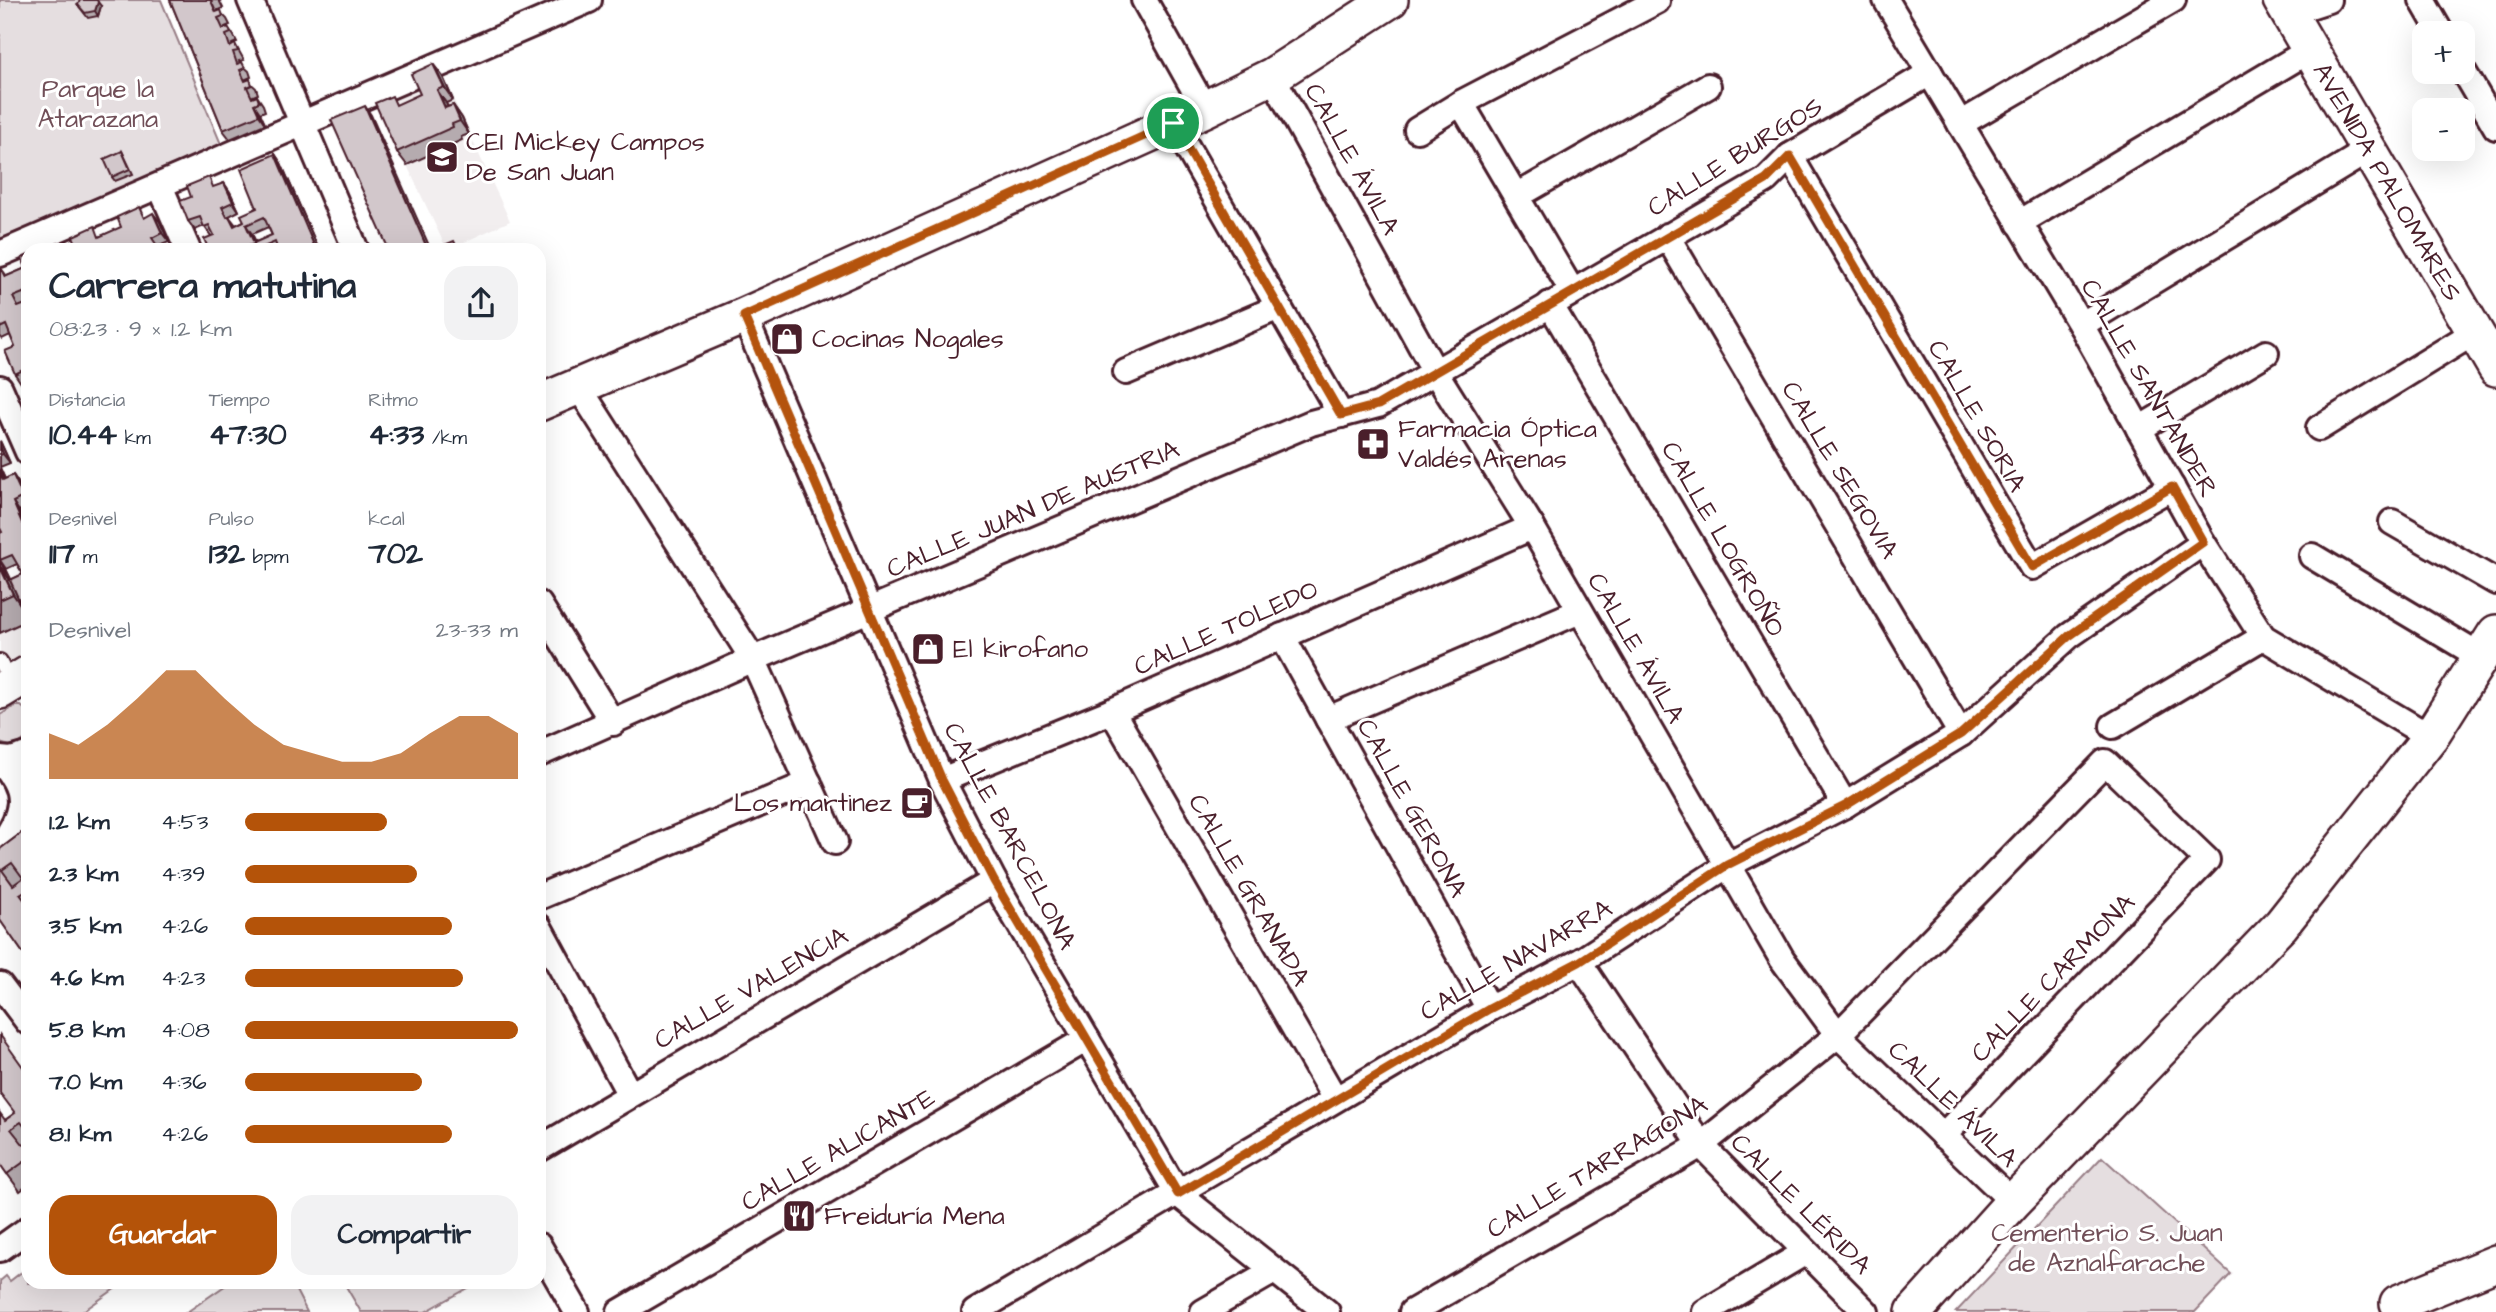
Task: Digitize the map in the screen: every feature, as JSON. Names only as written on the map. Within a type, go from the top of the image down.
[{"type":"street","points":[[250,0],[353,243]]},
{"type":"street","points":[[26,243],[589,0]]},
{"type":"street","points":[[1144,0],[1205,109]]},
{"type":"street","points":[[546,400],[744,316],[1205,109],[1272,76],[1390,0]]},
{"type":"street","name":"CALLE SANTANDER","points":[[1886,0],[2081,325],[2203,542],[2263,637],[2430,737]]},
{"type":"street","points":[[1960,124],[2173,0]]},
{"type":"street","points":[[2284,6],[2328,0]]},
{"type":"street","points":[[2422,0],[2434,21]]},
{"type":"street","points":[[1417,130],[1461,103],[1657,1]]},
{"type":"street","name":"AVENIDA PALOMARES","points":[[2284,6],[2495,369]]},
{"type":"street","points":[[2019,223],[2309,50]]},
{"type":"street","name":"CALLE BURGOS","points":[[1434,370],[1766,180],[1790,156],[1930,73]]},
{"type":"street","name":"CALLE ÁVILA","points":[[1272,76],[1434,370],[1532,527],[1782,959],[1838,1035],[2013,1202]]},
{"type":"street","points":[[2471,84],[2496,127]]},
{"type":"street","points":[[1517,196],[1708,86]]},
{"type":"street","points":[[1461,103],[1572,291]]},
{"type":"street","points":[[1173,123],[1341,415]]},
{"type":"street","points":[[2081,325],[2370,150]]},
{"type":"street","name":"CALLE SORIA","points":[[1790,156],[2032,567],[2172,487]]},
{"type":"street","points":[[160,186],[185,243]]},
{"type":"street","name":"CALLE SEGOVIA","points":[[1667,236],[1961,734]]},
{"type":"street","points":[[0,254],[21,245]]},
{"type":"street","name":"CALLE LOGROÑO","points":[[1550,304],[1845,806]]},
{"type":"street","points":[[1126,372],[1279,307]]},
{"type":"street","name":"CALLE BARCELONA","points":[[744,316],[942,780],[994,881],[1178,1194],[1327,1312]]},
{"type":"street","points":[[2319,428],[2475,332]]},
{"type":"street","points":[[2139,429],[2266,353]]},
{"type":"street","name":"CALLE JUAN DE AUSTRIA","points":[[546,751],[753,659],[1311,424],[1378,405],[1434,370]]},
{"type":"street","points":[[578,386],[753,659],[835,842]]},
{"type":"street","points":[[0,388],[21,436]]},
{"type":"street","points":[[2392,522],[2496,582]]},
{"type":"street","name":"CALLE TOLEDO","points":[[942,780],[1112,711],[1532,527]]},
{"type":"street","name":"CALLE NAVARRA","points":[[975,1312],[1489,1009],[1579,962],[1727,865],[1845,806],[1961,734],[2069,636],[2203,542]]},
{"type":"street","points":[[1914,1312],[2013,1202],[2281,925],[2430,737],[2488,645],[2312,556]]},
{"type":"street","points":[[1328,719],[1580,611]]},
{"type":"street","points":[[546,615],[613,723]]},
{"type":"street","name":"CALLE GERONA","points":[[1282,636],[1489,1009]]},
{"type":"street","points":[[2113,726],[2263,637]]},
{"type":"street","name":"CALLE GRANADA","points":[[1112,711],[1335,1099]]},
{"type":"street","points":[[0,846],[19,812],[20,797],[11,774],[11,760],[21,757]]},
{"type":"street","name":"CALLE TARRAGONA","points":[[1412,1312],[1701,1144],[1838,1035],[2105,762],[2207,860]]},
{"type":"street","points":[[546,894],[809,783]]},
{"type":"street","points":[[0,846],[21,828]]},
{"type":"street","name":"CALLE CARMONA","points":[[1943,1136],[2207,860]]},
{"type":"street","name":"CALLE VALENCIA","points":[[546,1145],[629,1093],[994,881]]},
{"type":"street","points":[[546,942],[561,974],[629,1093]]},
{"type":"street","name":"CALLE LÉRIDA","points":[[1579,962],[1701,1144],[1866,1312]]},
{"type":"street","points":[[0,985],[21,1013]]},
{"type":"street","name":"CALLE ALICANTE","points":[[620,1312],[1087,1039]]},
{"type":"street","points":[[0,1249],[21,1234]]},
{"type":"street","points":[[1705,1312],[1807,1252]]},
{"type":"street","points":[[546,1258],[578,1312]]},
{"type":"street","points":[[2395,1308],[2496,1264]]},
{"type":"street","points":[[1203,1312],[1274,1271]]},
{"type":"shaded area","name":"CEI Mickey Campos De San Juan","points":[[443,77],[510,221],[462,243],[444,243],[379,106]]},
{"type":"shaded area","points":[[0,556],[21,600],[21,678],[0,691]]},
{"type":"green space","name":"Parque la Atarazana","points":[[0,0],[161,0],[226,156],[37,243],[21,243],[21,250],[0,260]]},
{"type":"green space","points":[[15,706],[21,706],[21,742],[16,745],[0,743],[0,715]]},
{"type":"green space","name":"Cementerio S. Juan de Aznalfarache","points":[[2102,1157],[2231,1274],[2195,1312],[1956,1312]]},
{"type":"green space","points":[[21,1272],[21,1289],[115,1289],[82,1312],[0,1312],[0,1281],[6,1276],[10,1281]]},
{"type":"green space","points":[[220,1289],[295,1289],[307,1312],[187,1312]]},
{"type":"green space","points":[[348,1289],[466,1289],[425,1312],[361,1312]]},
{"type":"building","points":[[80,0],[97,0],[95,11],[85,13],[78,5]]},
{"type":"building","points":[[170,0],[213,0],[211,1],[216,12],[221,10],[223,16],[218,18],[223,29],[228,27],[231,33],[226,35],[230,47],[235,44],[238,51],[233,52],[237,64],[242,62],[245,68],[240,70],[245,81],[250,79],[252,85],[247,87],[252,98],[257,96],[259,102],[254,104],[259,115],[223,130]]},
{"type":"building","points":[[433,64],[444,87],[437,90],[445,108],[453,105],[460,121],[452,124],[453,127],[397,152],[375,103],[392,96],[396,105],[420,94],[411,74]]},
{"type":"building","points":[[365,106],[425,243],[386,243],[331,120]]},
{"type":"building","points":[[122,151],[130,169],[112,177],[104,159]]},
{"type":"building","points":[[275,154],[313,243],[275,242],[273,243],[254,243],[206,243],[204,239],[214,235],[209,225],[204,227],[200,217],[188,221],[180,201],[191,197],[187,186],[209,177],[213,187],[224,183],[233,202],[222,207],[234,226],[244,221],[241,215],[257,208],[241,169]],"holes":[[[264,217],[272,235],[254,243],[246,225]]]},
{"type":"building","points":[[139,207],[144,218],[153,213],[162,233],[152,238],[155,243],[76,243],[73,236],[95,226],[99,237],[121,227],[117,217]]},
{"type":"building","points":[[0,267],[5,277],[21,270],[21,294],[13,297],[18,307],[21,306],[21,371],[15,374],[5,351],[15,347],[6,325],[0,328]]},
{"type":"building","points":[[0,473],[3,480],[13,475],[21,493],[21,498],[13,502],[21,521],[21,571],[12,555],[0,560]]},
{"type":"building","points":[[0,567],[13,594],[0,600]]},
{"type":"building","points":[[21,575],[21,599],[19,600],[10,580]]},
{"type":"building","points":[[21,833],[21,875],[12,863],[2,870],[13,885],[21,879],[21,950],[0,920],[0,849]]},
{"type":"building","points":[[0,1035],[21,1064],[21,1122],[11,1129],[21,1142],[21,1164],[7,1174],[0,1164],[0,1113],[5,1120],[15,1113],[0,1093]]},
{"type":"place","name":"CEI Mickey Campos De San Juan","points":[[442,157]]},
{"type":"place","name":"Cocinas Nogales","points":[[787,339]]},
{"type":"place","name":"Farmacia Óptica Valdés Arenas","points":[[1373,444]]},
{"type":"place","name":"El kirofano","points":[[928,649]]},
{"type":"place","name":"Los martinez","points":[[917,803]]},
{"type":"place","name":"Freiduría Mena","points":[[799,1216]]},
{"type":"route","points":[[1173,123],[1341,415],[1378,405],[1434,370],[1766,180],[1790,156],[2032,567],[2172,487],[2203,542],[2069,636],[1961,734],[1845,806],[1727,865],[1579,962],[1489,1009],[1178,1194],[994,881],[942,780],[744,316],[1173,123]]}]
